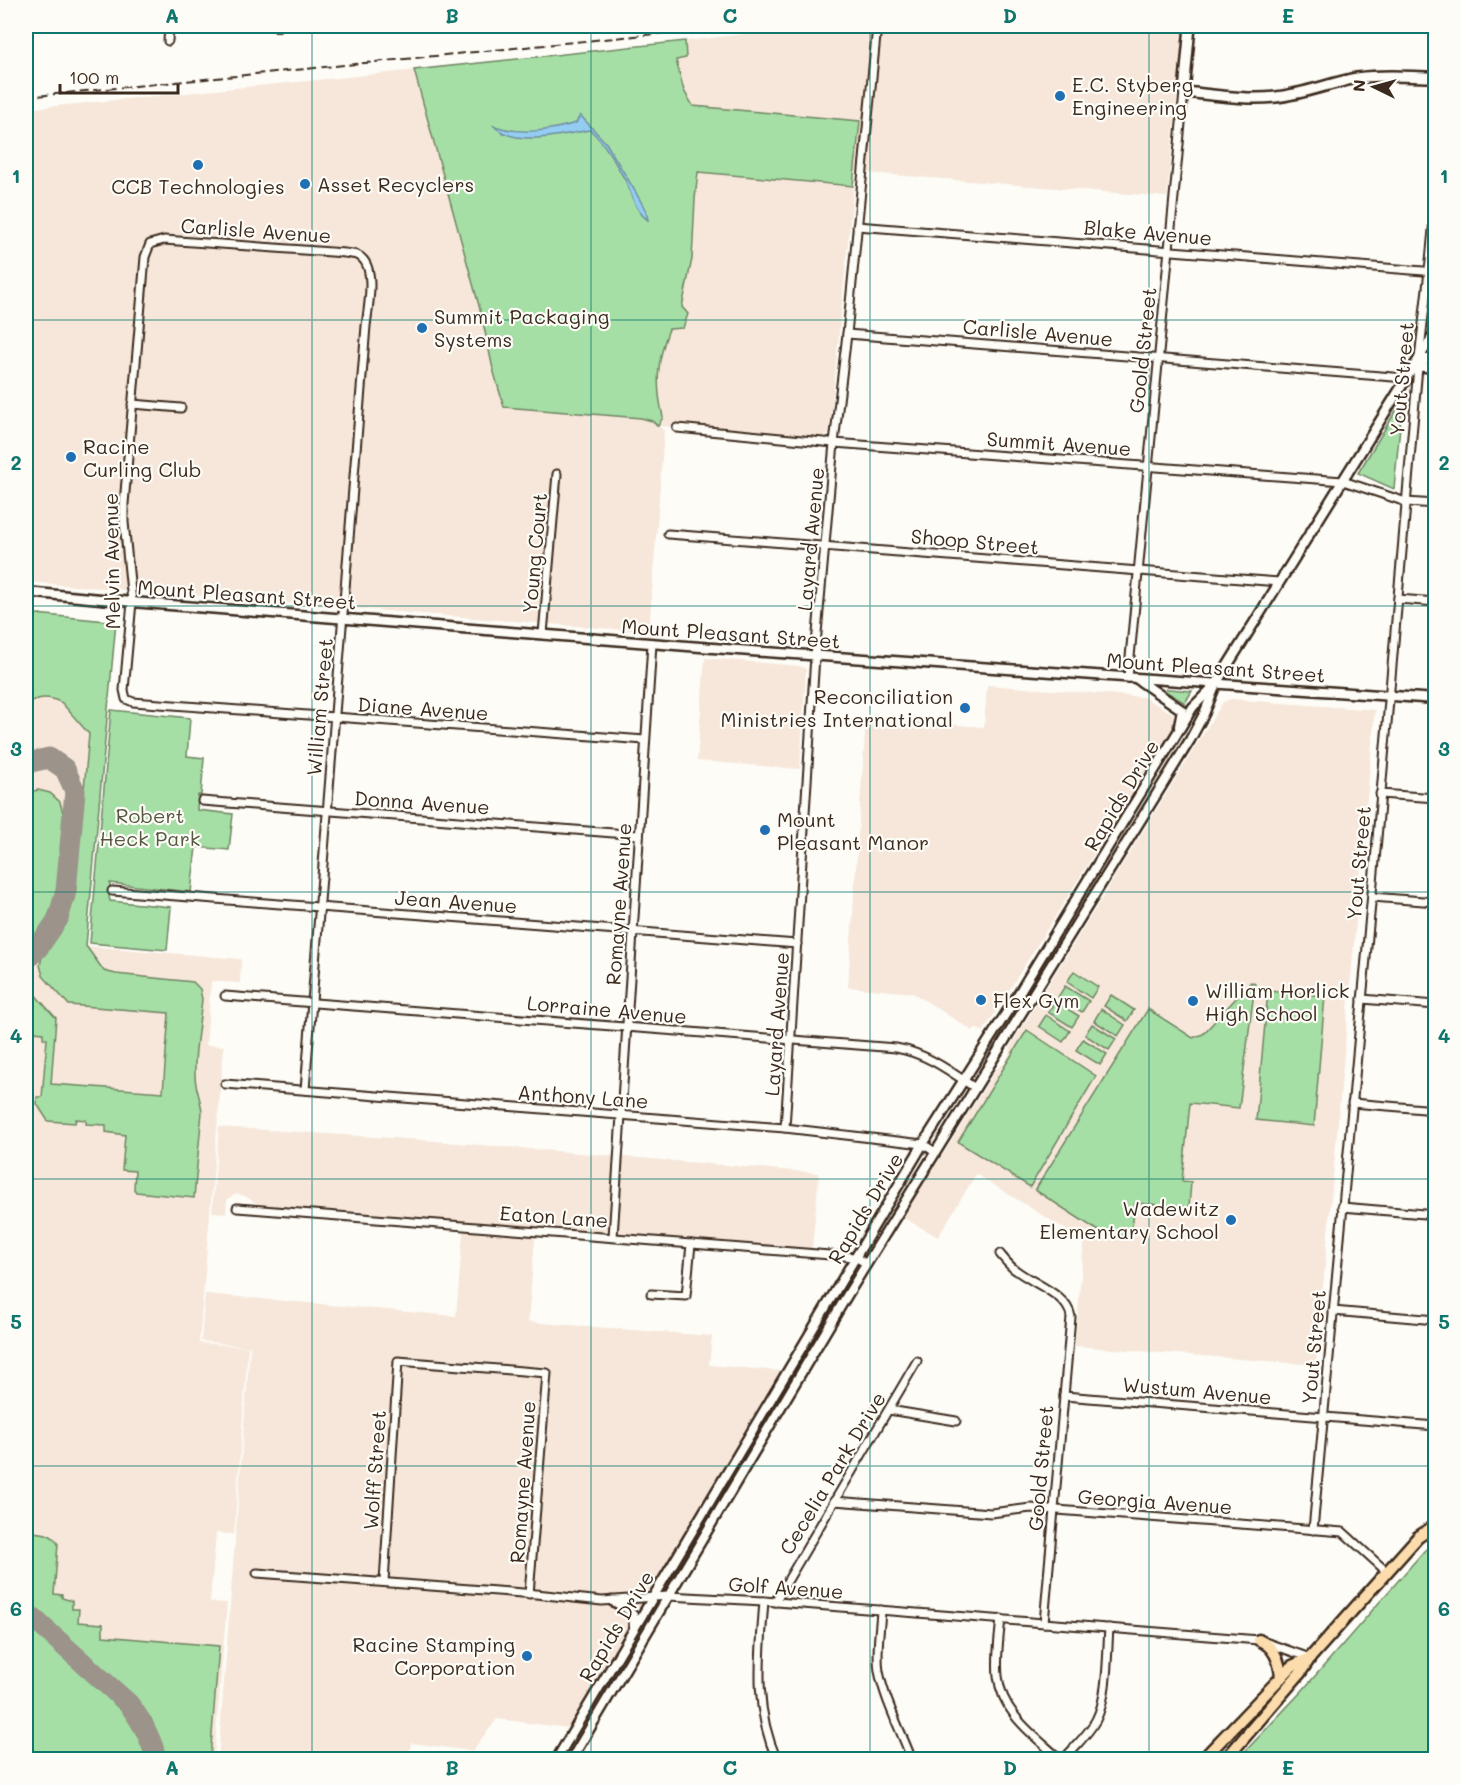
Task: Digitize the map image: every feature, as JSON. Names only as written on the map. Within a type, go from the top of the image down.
[{"type":"main road","name":"Goold Street","points":[[1184,92],[1190,26]]},
{"type":"main road","points":[[1184,92],[1235,97],[1275,97],[1360,78],[1436,77]]},
{"type":"main road","points":[[1225,1760],[1300,1673],[1310,1658],[1418,1537],[1436,1525]]},
{"type":"main road","points":[[1259,1640],[1274,1650],[1281,1678]]},
{"type":"main road","points":[[1202,1760],[1292,1666],[1310,1658]]},
{"type":"street","points":[[168,41],[170,26]]},
{"type":"street","name":"Layard Avenue","points":[[785,1128],[815,656],[834,443],[877,26]]},
{"type":"street","name":"Goold Street","points":[[1133,678],[1138,571],[1184,92]]},
{"type":"street","name":"Yout Street","points":[[1313,1530],[1372,897],[1417,364],[1432,271],[1436,199]]},
{"type":"street","name":"Blake Avenue","points":[[857,226],[1432,271]]},
{"type":"street","name":"Carlisle Avenue","points":[[150,244],[164,240],[345,253],[360,257]]},
{"type":"street","name":"Melvin Avenue","points":[[126,699],[124,690],[132,602],[124,504],[145,257],[150,244]]},
{"type":"street","name":"William Street","points":[[305,1090],[370,279],[369,268],[360,257]]},
{"type":"street","name":"Rapids Drive","points":[[573,1757],[867,1264],[1190,740],[1216,684],[1436,331]]},
{"type":"street","name":"Carlisle Avenue","points":[[847,334],[1407,378]]},
{"type":"street","points":[[1417,364],[1436,359]]},
{"type":"street","points":[[1417,364],[1436,368]]},
{"type":"street","points":[[132,404],[181,408]]},
{"type":"street","name":"Summit Avenue","points":[[677,428],[834,443],[1343,480],[1406,502],[1436,504]]},
{"type":"street","name":"Young Court","points":[[543,634],[557,474]]},
{"type":"street","name":"Shoop Street","points":[[668,534],[1279,582]]},
{"type":"street","name":"Mount Pleasant Street","points":[[26,592],[652,644],[1436,699]]},
{"type":"street","points":[[1398,599],[1436,602]]},
{"type":"street","name":"Romayne Avenue","points":[[613,1237],[652,644]]},
{"type":"street","points":[[1133,678],[1182,710],[1178,733]]},
{"type":"street","name":"Rapids Drive","points":[[556,1760],[651,1597],[923,1144],[1053,938],[1193,707],[1216,684]]},
{"type":"street","name":"Diane Avenue","points":[[126,699],[133,702],[335,718],[645,740]]},
{"type":"street","points":[[1380,794],[1436,798]]},
{"type":"street","name":"Donna Avenue","points":[[202,801],[639,835]]},
{"type":"street","name":"Jean Avenue","points":[[112,891],[797,944]]},
{"type":"street","points":[[1372,897],[1436,902]]},
{"type":"street","name":"Lorraine Avenue","points":[[225,996],[906,1050],[927,1057],[975,1088]]},
{"type":"street","points":[[1362,999],[1436,1005]]},
{"type":"street","name":"Anthony Lane","points":[[225,1084],[785,1128],[923,1144],[935,1152]]},
{"type":"street","points":[[1352,1103],[1436,1110]]},
{"type":"street","points":[[1342,1207],[1436,1215]]},
{"type":"street","name":"Eaton Lane","points":[[237,1208],[855,1257],[867,1264]]},
{"type":"street","points":[[651,1294],[686,1296],[691,1244]]},
{"type":"street","name":"Goold Street","points":[[1000,1254],[1014,1270],[1062,1300],[1070,1311],[1071,1317],[1044,1623]]},
{"type":"street","points":[[1333,1311],[1436,1320]]},
{"type":"street","points":[[798,1352],[810,1358]]},
{"type":"street","name":"Cecelia Park Drive","points":[[775,1602],[918,1360]]},
{"type":"street","name":"Romayne Avenue","points":[[398,1361],[547,1373],[529,1594]]},
{"type":"street","name":"Wolff Street","points":[[384,1582],[398,1361]]},
{"type":"street","name":"Wustum Avenue","points":[[1064,1396],[1436,1426]]},
{"type":"street","points":[[889,1410],[956,1421]]},
{"type":"street","points":[[761,1414],[773,1421]]},
{"type":"street","points":[[727,1472],[739,1478]]},
{"type":"street","name":"Georgia Avenue","points":[[834,1501],[991,1513],[1031,1508],[1054,1509],[1343,1532],[1387,1572]]},
{"type":"street","points":[[700,1516],[712,1523]]},
{"type":"street","points":[[686,1540],[698,1547]]},
{"type":"street","name":"Golf Avenue","points":[[257,1573],[602,1601],[668,1596],[1001,1619],[1259,1640],[1310,1658]]},
{"type":"street","points":[[612,1601],[626,1608],[633,1615],[634,1627]]},
{"type":"street","points":[[764,1601],[759,1694],[765,1728],[777,1760]]},
{"type":"street","points":[[881,1610],[879,1670],[882,1684],[912,1760]]},
{"type":"street","points":[[1001,1619],[997,1662],[1000,1688],[1011,1712],[1062,1760],[1089,1731],[1101,1709],[1108,1628]]},
{"type":"street","points":[[600,1684],[612,1690]]},
{"type":"street","points":[[562,1748],[573,1757]]},
{"type":"shaded area","points":[[891,26],[1184,26],[1167,197],[855,172],[829,434],[822,437],[659,426],[664,431],[649,632],[26,582],[26,109],[566,55],[761,32]]},
{"type":"shaded area","points":[[26,613],[116,622],[86,946],[241,959],[240,983],[211,981],[206,1045],[224,1046],[199,1343],[248,1347],[234,1534],[216,1533],[210,1602],[227,1603],[214,1759],[26,1759]]},
{"type":"shaded area","points":[[705,658],[800,666],[806,669],[800,769],[697,761]]},
{"type":"shaded area","points":[[987,685],[1143,697],[1172,713],[1175,721],[983,1032],[975,1028],[973,1031],[913,993],[848,987],[866,718],[984,727]]},
{"type":"shaded area","name":"William Horlick High School","points":[[1231,699],[1375,710],[1316,1365],[1075,1346],[1084,1241],[976,1174],[938,1237],[900,1216],[944,1153],[996,1069],[1004,1064],[1010,1053],[1011,1045],[1223,702]]},
{"type":"shaded area","points":[[219,1127],[422,1140],[819,1173],[812,1249],[536,1227],[528,1322],[712,1336],[709,1365],[781,1371],[568,1728],[497,1719],[472,1751],[411,1743],[408,1759],[218,1759],[250,1347],[201,1341],[205,1294],[456,1316],[464,1222],[259,1205],[238,1194],[227,1200],[226,1213],[212,1212]]},
{"type":"green space","points":[[685,41],[686,58],[676,60],[684,91],[693,106],[860,121],[853,186],[698,172],[692,259],[682,307],[688,314],[683,328],[669,329],[662,352],[658,383],[663,417],[658,426],[652,421],[641,418],[504,407],[481,313],[414,70]]},
{"type":"green space","points":[[1400,404],[1402,405],[1394,489],[1358,473]]},
{"type":"green space","points":[[26,613],[116,622],[86,946],[104,971],[193,982],[200,989],[202,999],[195,1076],[202,1112],[194,1198],[136,1192],[134,1189],[135,1171],[122,1170],[125,1135],[106,1132],[106,1125],[86,1124],[86,1120],[76,1119],[75,1123],[48,1121],[37,1104],[37,1097],[42,1097],[47,1039],[43,1038],[43,1033],[26,1031],[26,987],[56,1018],[51,1084],[163,1092],[169,1013],[69,1005],[43,976],[40,965],[42,957],[64,926],[74,900],[89,734],[62,703],[48,698],[26,705]]},
{"type":"green space","points":[[1166,689],[1192,691],[1185,703],[1165,691]]},
{"type":"green space","name":"Robert Heck Park","points":[[111,710],[190,718],[187,756],[204,758],[201,795],[198,795],[197,810],[233,814],[229,850],[196,847],[191,892],[110,883],[110,901],[171,907],[167,950],[90,943]]},
{"type":"green space","points":[[38,790],[50,793],[60,802],[64,816],[57,890],[46,921],[26,946],[26,793]]},
{"type":"green space","points":[[1074,971],[1098,987],[1091,998],[1067,982]]},
{"type":"green space","points":[[1251,982],[1255,984],[1239,1108],[1190,1103],[1182,1181],[1191,1182],[1189,1207],[1135,1203],[1131,1236],[1103,1234],[1035,1190],[1148,1009],[1193,1038],[1203,1034]]},
{"type":"green space","points":[[1065,986],[1089,1001],[1082,1012],[1058,997]]},
{"type":"green space","points":[[1268,991],[1325,996],[1314,1126],[1256,1120]]},
{"type":"green space","points":[[1111,995],[1134,1010],[1127,1021],[1104,1006]]},
{"type":"green space","points":[[1055,1001],[1079,1016],[1072,1027],[1048,1012]]},
{"type":"green space","points":[[1101,1009],[1125,1025],[1118,1036],[1094,1021]]},
{"type":"green space","points":[[1046,1015],[1070,1031],[1063,1042],[1039,1026]]},
{"type":"green space","points":[[1092,1024],[1116,1039],[1109,1050],[1085,1035]]},
{"type":"green space","points":[[1027,1030],[1096,1076],[1030,1187],[958,1142]]},
{"type":"green space","points":[[1083,1039],[1107,1054],[1100,1065],[1076,1050]]},
{"type":"green space","points":[[26,1532],[48,1535],[58,1544],[54,1594],[62,1595],[62,1598],[72,1601],[72,1609],[79,1609],[78,1622],[103,1624],[103,1636],[219,1646],[210,1759],[165,1759],[162,1744],[151,1719],[135,1698],[26,1599]]},
{"type":"green space","points":[[1435,1542],[1435,1759],[1238,1759],[1302,1691],[1424,1551]]},
{"type":"green space","points":[[26,1623],[123,1712],[136,1730],[147,1759],[26,1759]]},
{"type":"water","points":[[580,115],[606,143],[646,211],[648,220],[637,207],[609,153],[590,130],[527,138],[503,133],[494,126],[525,131],[546,130],[576,123]]},
{"type":"taxiway","points":[[26,766],[31,762],[49,758],[65,769],[75,791],[66,891],[58,919],[38,948],[26,960]]},
{"type":"taxiway","points":[[26,1612],[128,1703],[152,1744],[156,1760]]},
{"type":"railway","points":[[26,97],[734,26]]},
{"type":"place","name":"E.C. Styberg Engineering","points":[[1060,96]]},
{"type":"place","name":"CCB Technologies","points":[[198,165]]},
{"type":"place","name":"Asset Recyclers","points":[[305,184]]},
{"type":"place","name":"Summit Packaging Systems","points":[[422,328]]},
{"type":"place","name":"Racine Curling Club","points":[[71,457]]},
{"type":"place","name":"Reconciliation Ministries International","points":[[965,708]]},
{"type":"place","name":"Mount Pleasant Manor","points":[[765,830]]},
{"type":"place","name":"Flex Gym","points":[[981,1000]]},
{"type":"place","name":"William Horlick High School","points":[[1193,1001]]},
{"type":"place","name":"Wadewitz Elementary School","points":[[1231,1220]]},
{"type":"place","name":"Racine Stamping Corporation","points":[[527,1656]]}]
